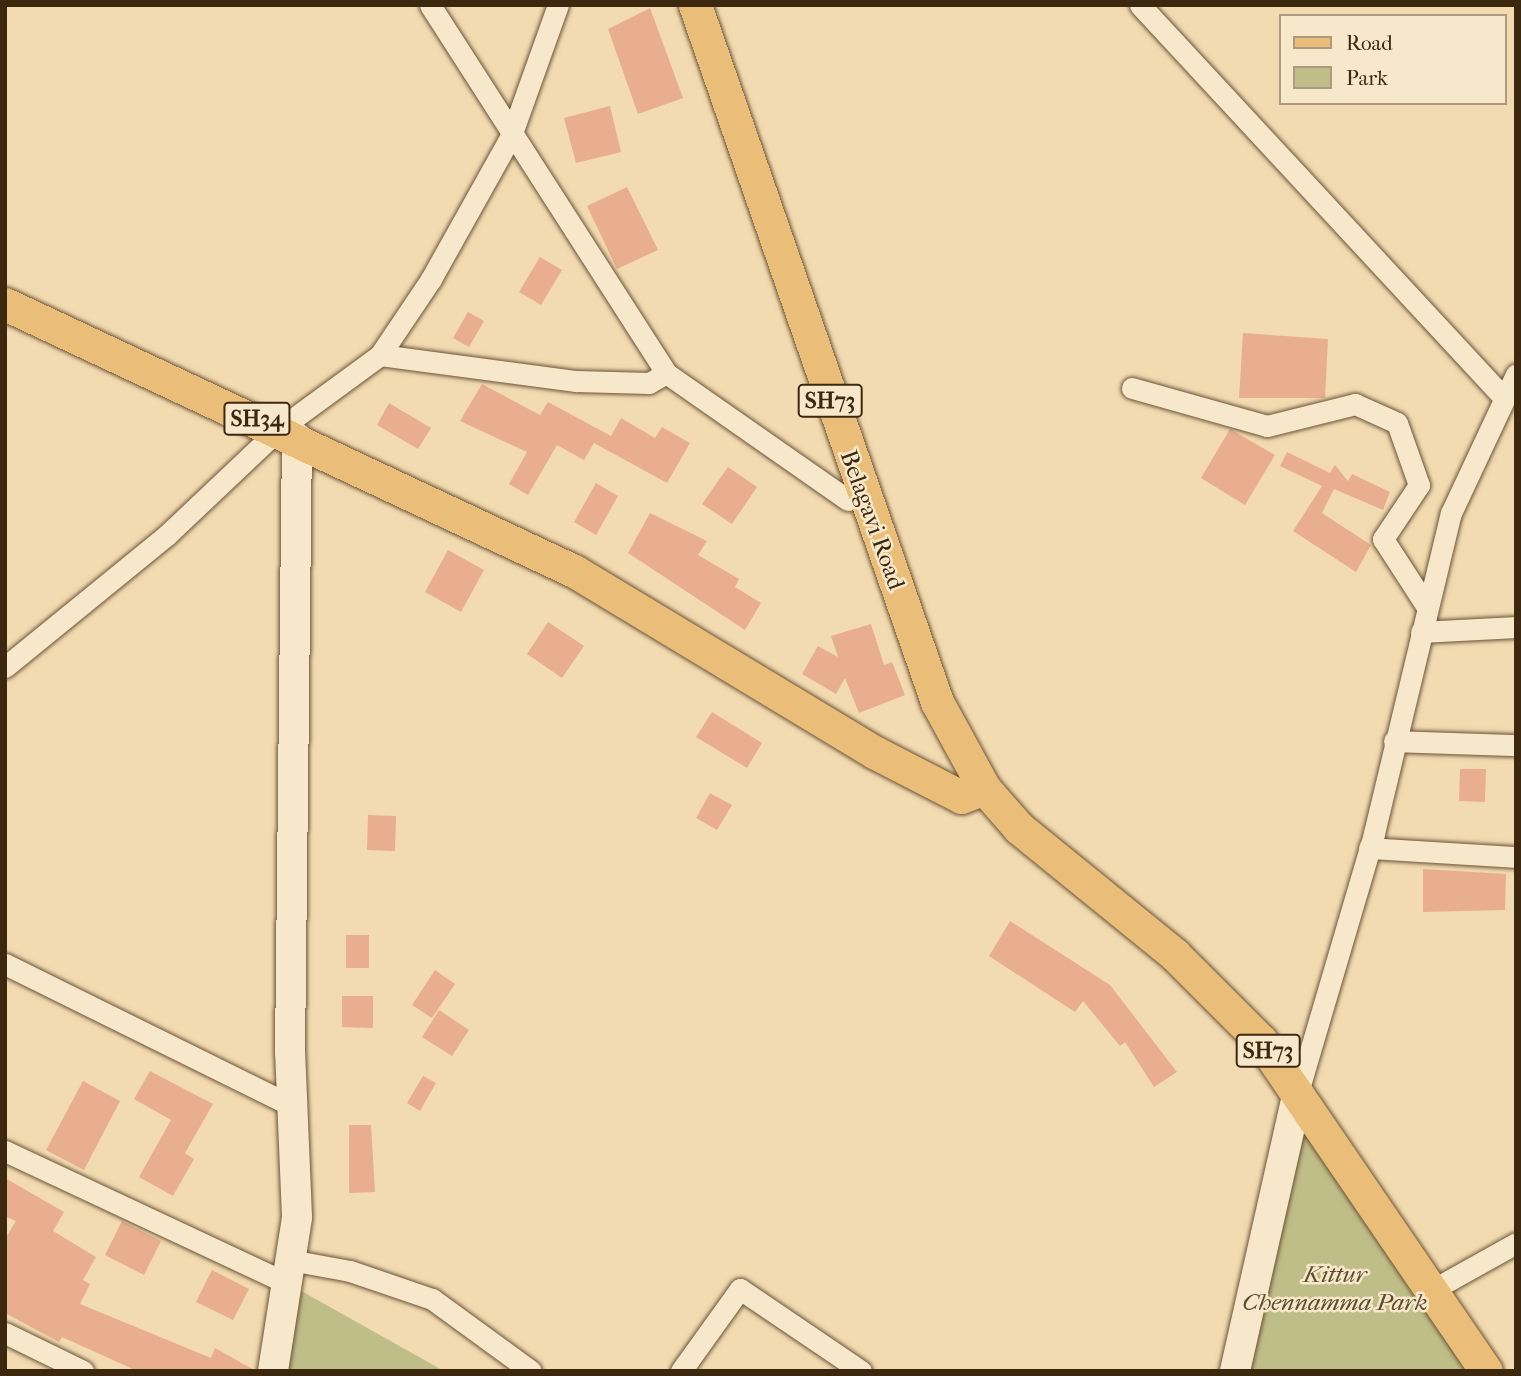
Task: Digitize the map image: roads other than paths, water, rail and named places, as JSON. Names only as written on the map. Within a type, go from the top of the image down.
[{"type":"main road","points":[[674,5],[906,668],[973,792]]},
{"type":"main road","name":"Belagavi Road","points":[[695,5],[937,702],[973,792]]},
{"type":"main road","name":"SH34","points":[[5,304],[508,537],[973,792]]},
{"type":"main road","name":"SH73","points":[[973,792],[1175,955],[1261,1041],[1486,1371]]},
{"type":"street","points":[[430,5],[511,136],[666,373],[848,500]]},
{"type":"street","points":[[5,667],[167,535],[380,355],[431,279],[511,136],[558,5]]},
{"type":"street","points":[[1140,5],[1504,398]]},
{"type":"street","points":[[380,355],[576,381],[649,383],[666,373]]},
{"type":"street","points":[[1235,1371],[1298,1092],[1369,848],[1451,513],[1516,374]]},
{"type":"street","points":[[1132,388],[1267,426],[1355,404],[1397,423],[1419,485],[1383,539],[1427,607]]},
{"type":"street","points":[[273,1371],[297,1217],[292,1106],[288,434]]},
{"type":"street","points":[[1421,632],[1516,627]]},
{"type":"street","points":[[1394,741],[1516,744]]},
{"type":"street","points":[[1369,848],[1516,857]]},
{"type":"street","points":[[5,964],[292,1106]]},
{"type":"street","points":[[5,1151],[289,1272],[350,1271],[432,1299],[531,1371]]},
{"type":"street","points":[[1432,1290],[1516,1243]]},
{"type":"street","points":[[681,1371],[740,1289],[861,1371]]},
{"type":"street","points":[[5,1333],[83,1371]]},
{"type":"park label","name":"Kittur Chennamma Park","points":[[1335,1289]]}]
